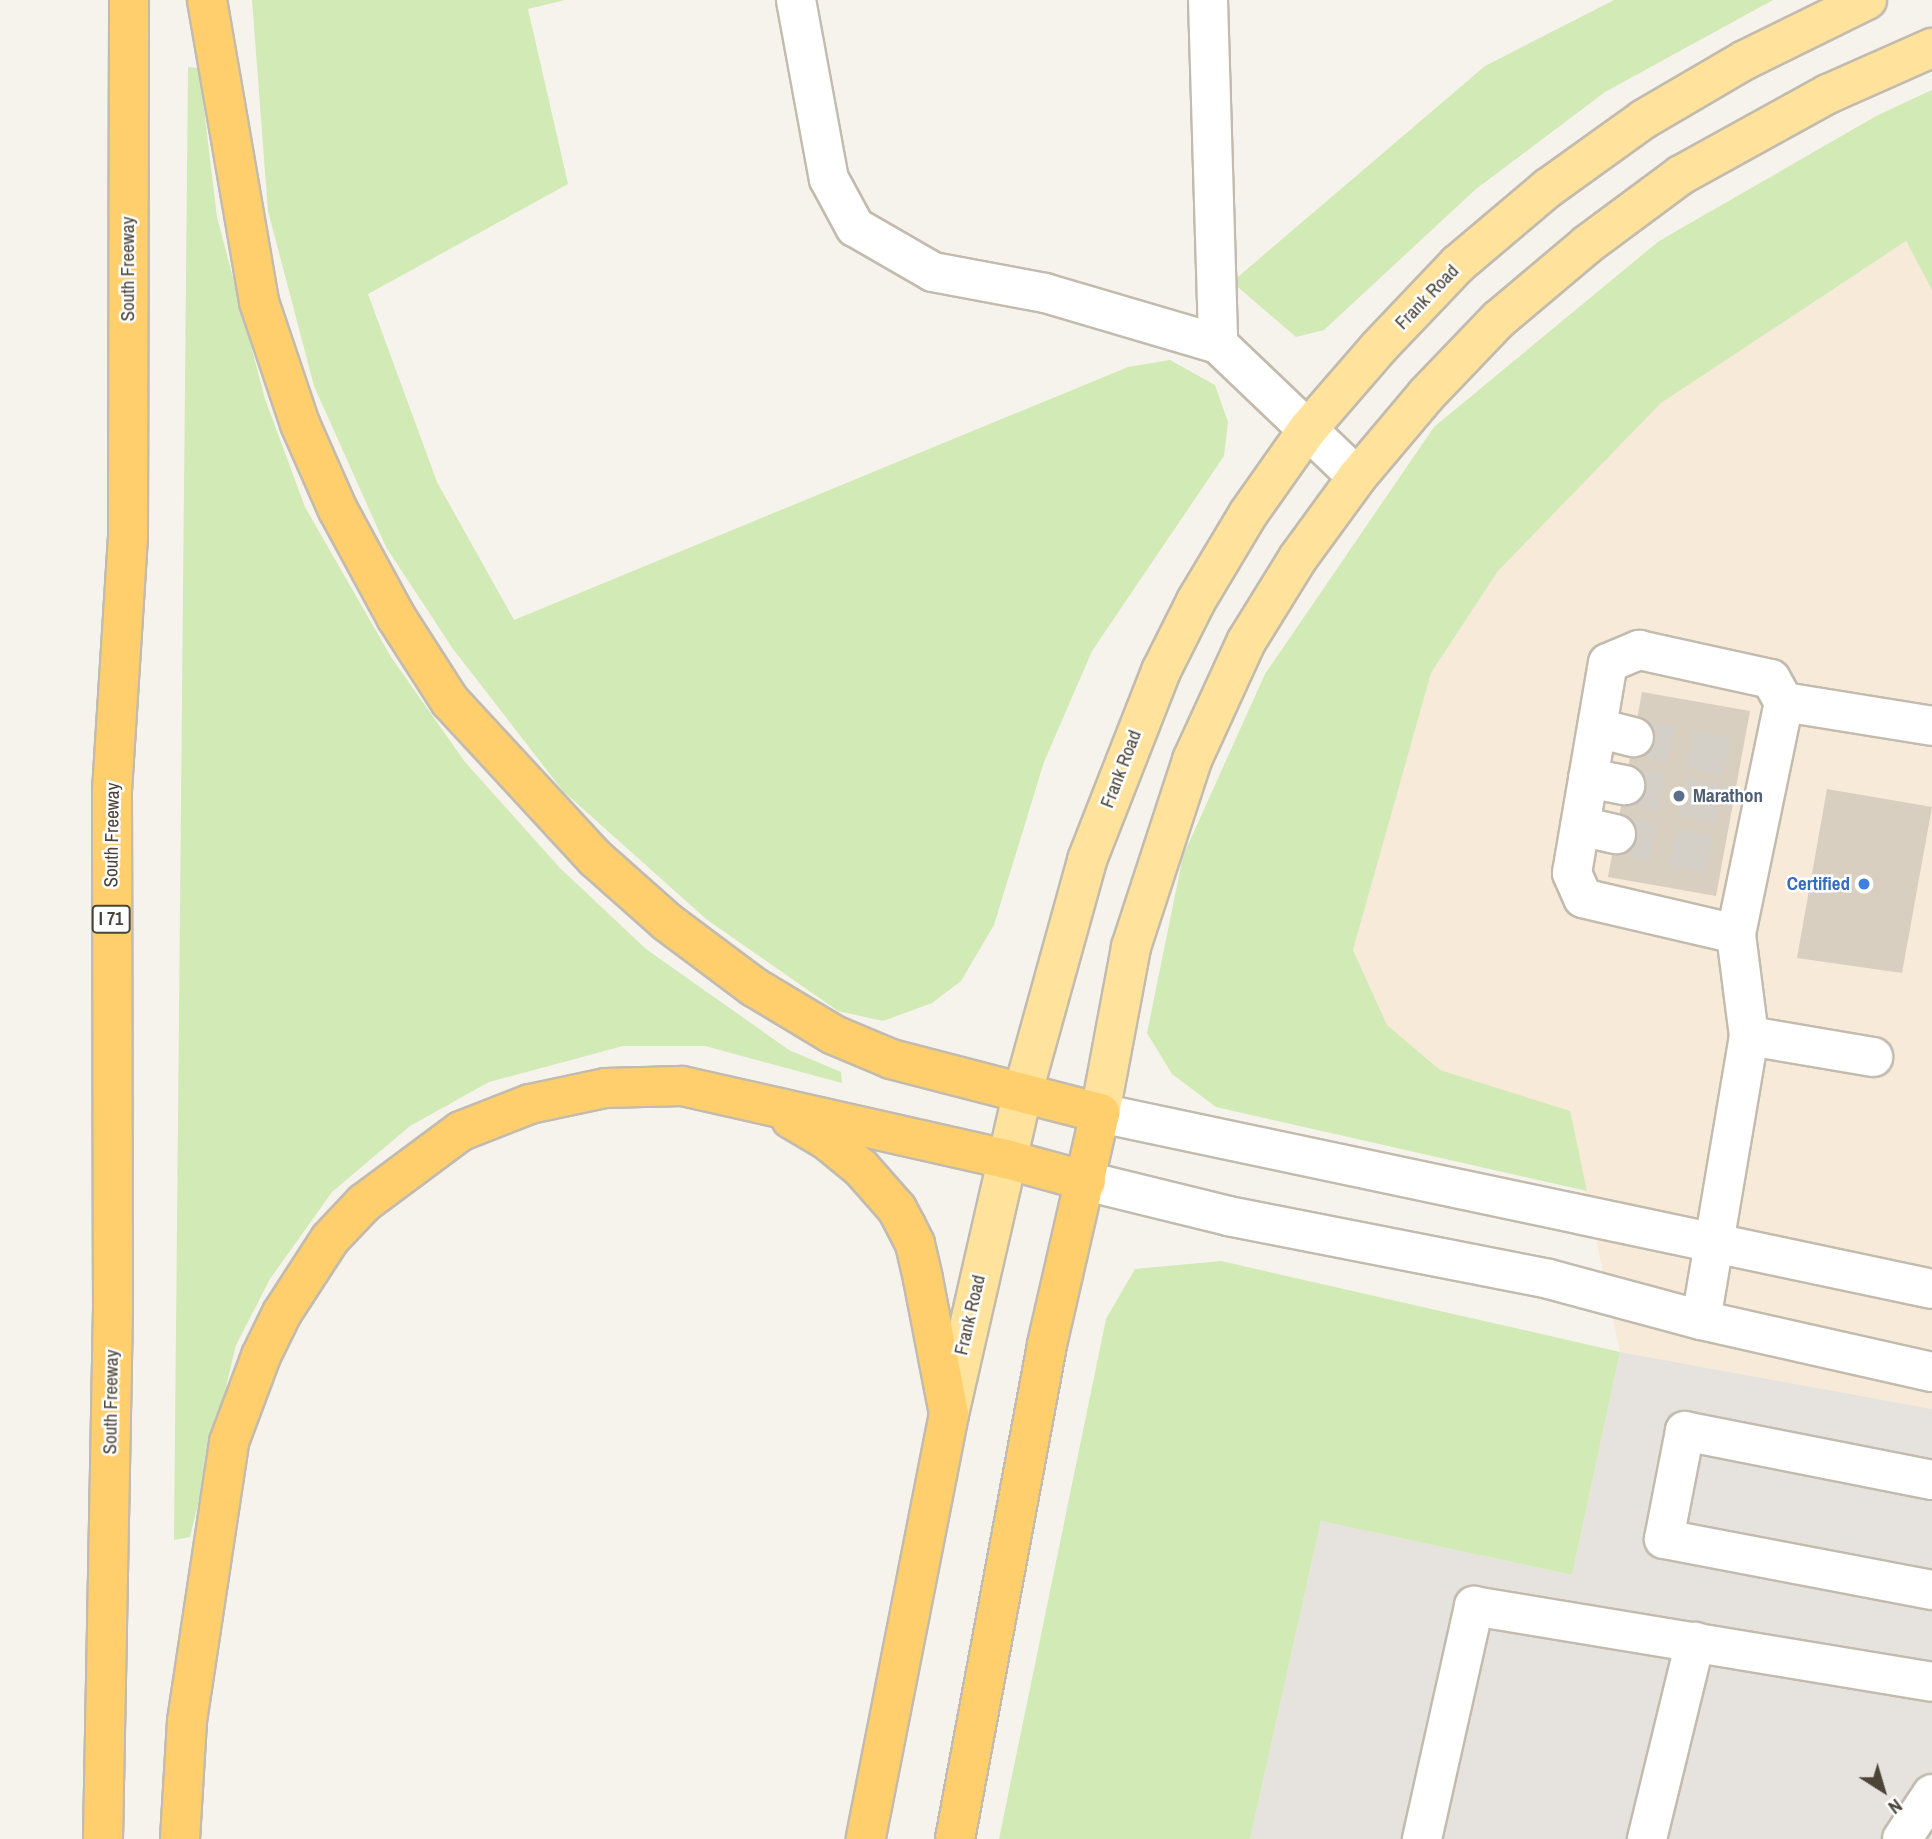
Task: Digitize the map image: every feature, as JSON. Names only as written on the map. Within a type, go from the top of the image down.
[{"type":"highway","name":"South Freeway","points":[[103,1839],[113,1310],[112,791],[128,538],[129,0]]},
{"type":"highway","points":[[207,0],[259,302],[295,411],[351,534],[396,617],[450,701],[595,858],[667,922],[754,987],[834,1035],[891,1059],[1100,1113],[1047,1345],[955,1839]]},
{"type":"highway","points":[[180,1839],[187,1721],[229,1442],[261,1356],[282,1313],[330,1239],[364,1203],[461,1131],[530,1104],[605,1088],[682,1086],[1006,1159],[1086,1181]]},
{"type":"highway","points":[[769,1104],[836,1148],[861,1168],[897,1209],[915,1244],[949,1414]]},
{"type":"highway","name":"Frank Road","points":[[866,1839],[949,1414]]},
{"type":"main road","name":"Frank Road","points":[[949,1414],[1006,1159],[1087,860],[1161,671],[1196,601],[1242,525],[1308,429],[1379,347],[1458,264],[1548,188],[1655,113],[1745,60],[1867,0]]},
{"type":"main road","points":[[1100,1113],[1131,947],[1192,760],[1245,642],[1298,558],[1357,478],[1426,395],[1500,319],[1588,244],[1681,175],[1828,94],[1932,48]]},
{"type":"lane","points":[[796,0],[829,179],[855,227],[933,272],[1045,293],[1218,344],[1357,478]]},
{"type":"lane","points":[[1208,0],[1218,344]]},
{"type":"lane","points":[[1736,933],[1583,898],[1572,873],[1598,830],[1588,778],[1608,663],[1639,650],[1771,679],[1783,702]]},
{"type":"lane","points":[[1783,702],[1932,726]]},
{"type":"lane","points":[[1701,1320],[1749,1036],[1736,933],[1737,860],[1756,761],[1783,702]]},
{"type":"lane","points":[[1597,728],[1634,737]]},
{"type":"lane","points":[[1588,778],[1625,785]]},
{"type":"lane","points":[[1749,1036],[1873,1057]]},
{"type":"lane","points":[[1100,1113],[1932,1289]]},
{"type":"lane","points":[[1086,1181],[1228,1216],[1549,1279],[1701,1320],[1932,1372]]},
{"type":"lane","points":[[1932,1480],[1685,1432],[1664,1539],[1932,1590]]},
{"type":"lane","points":[[1422,1839],[1474,1605],[1932,1682]]},
{"type":"lane","points":[[1647,1839],[1695,1642]]},
{"type":"lane","points":[[1902,1839],[1932,1794]]},
{"type":"shaded area","points":[[1906,241],[1932,290],[1932,1409],[1620,1352],[1569,1111],[1440,1070],[1387,1025],[1353,950],[1431,673],[1498,571],[1661,403]]},
{"type":"shaded area","points":[[1620,1352],[1932,1409],[1932,1839],[1250,1839],[1321,1521],[1572,1575]]},
{"type":"green space","points":[[252,0],[565,0],[528,9],[568,184],[368,294],[437,482],[514,620],[1128,367],[1170,360],[1215,385],[1228,422],[1224,456],[1092,651],[1044,762],[994,925],[961,981],[932,1003],[883,1021],[838,1011],[706,919],[563,791],[453,649],[386,547],[314,386],[268,211]]},
{"type":"green space","points":[[1614,0],[1773,0],[1605,92],[1476,189],[1324,330],[1296,337],[1232,282],[1485,66]]},
{"type":"green space","points":[[188,67],[199,68],[217,217],[265,399],[305,507],[391,657],[465,762],[560,868],[646,949],[789,1050],[841,1072],[842,1083],[705,1046],[623,1046],[489,1082],[410,1126],[332,1192],[270,1279],[236,1345],[190,1537],[174,1540]]},
{"type":"green space","points":[[1932,90],[1932,290],[1906,241],[1661,403],[1498,571],[1431,673],[1353,950],[1387,1025],[1440,1070],[1570,1111],[1587,1191],[1216,1107],[1172,1074],[1147,1033],[1183,856],[1265,674],[1434,427],[1659,241],[1878,115]]},
{"type":"green space","points":[[1221,1261],[1620,1352],[1572,1575],[1321,1521],[1250,1839],[999,1839],[1106,1319],[1135,1269]]},
{"type":"building","name":"Marathon","points":[[1642,692],[1750,711],[1716,896],[1608,877]]},
{"type":"building","name":"Certified","points":[[1827,789],[1932,807],[1902,973],[1797,958]]},
{"type":"tunnel","points":[[1634,737],[1741,759]]},
{"type":"tunnel","points":[[1625,785],[1733,807]]},
{"type":"tunnel","points":[[1616,834],[1723,858]]},
{"type":"place","name":"Marathon","points":[[1679,796]]},
{"type":"place","name":"Certified","points":[[1864,884]]}]
